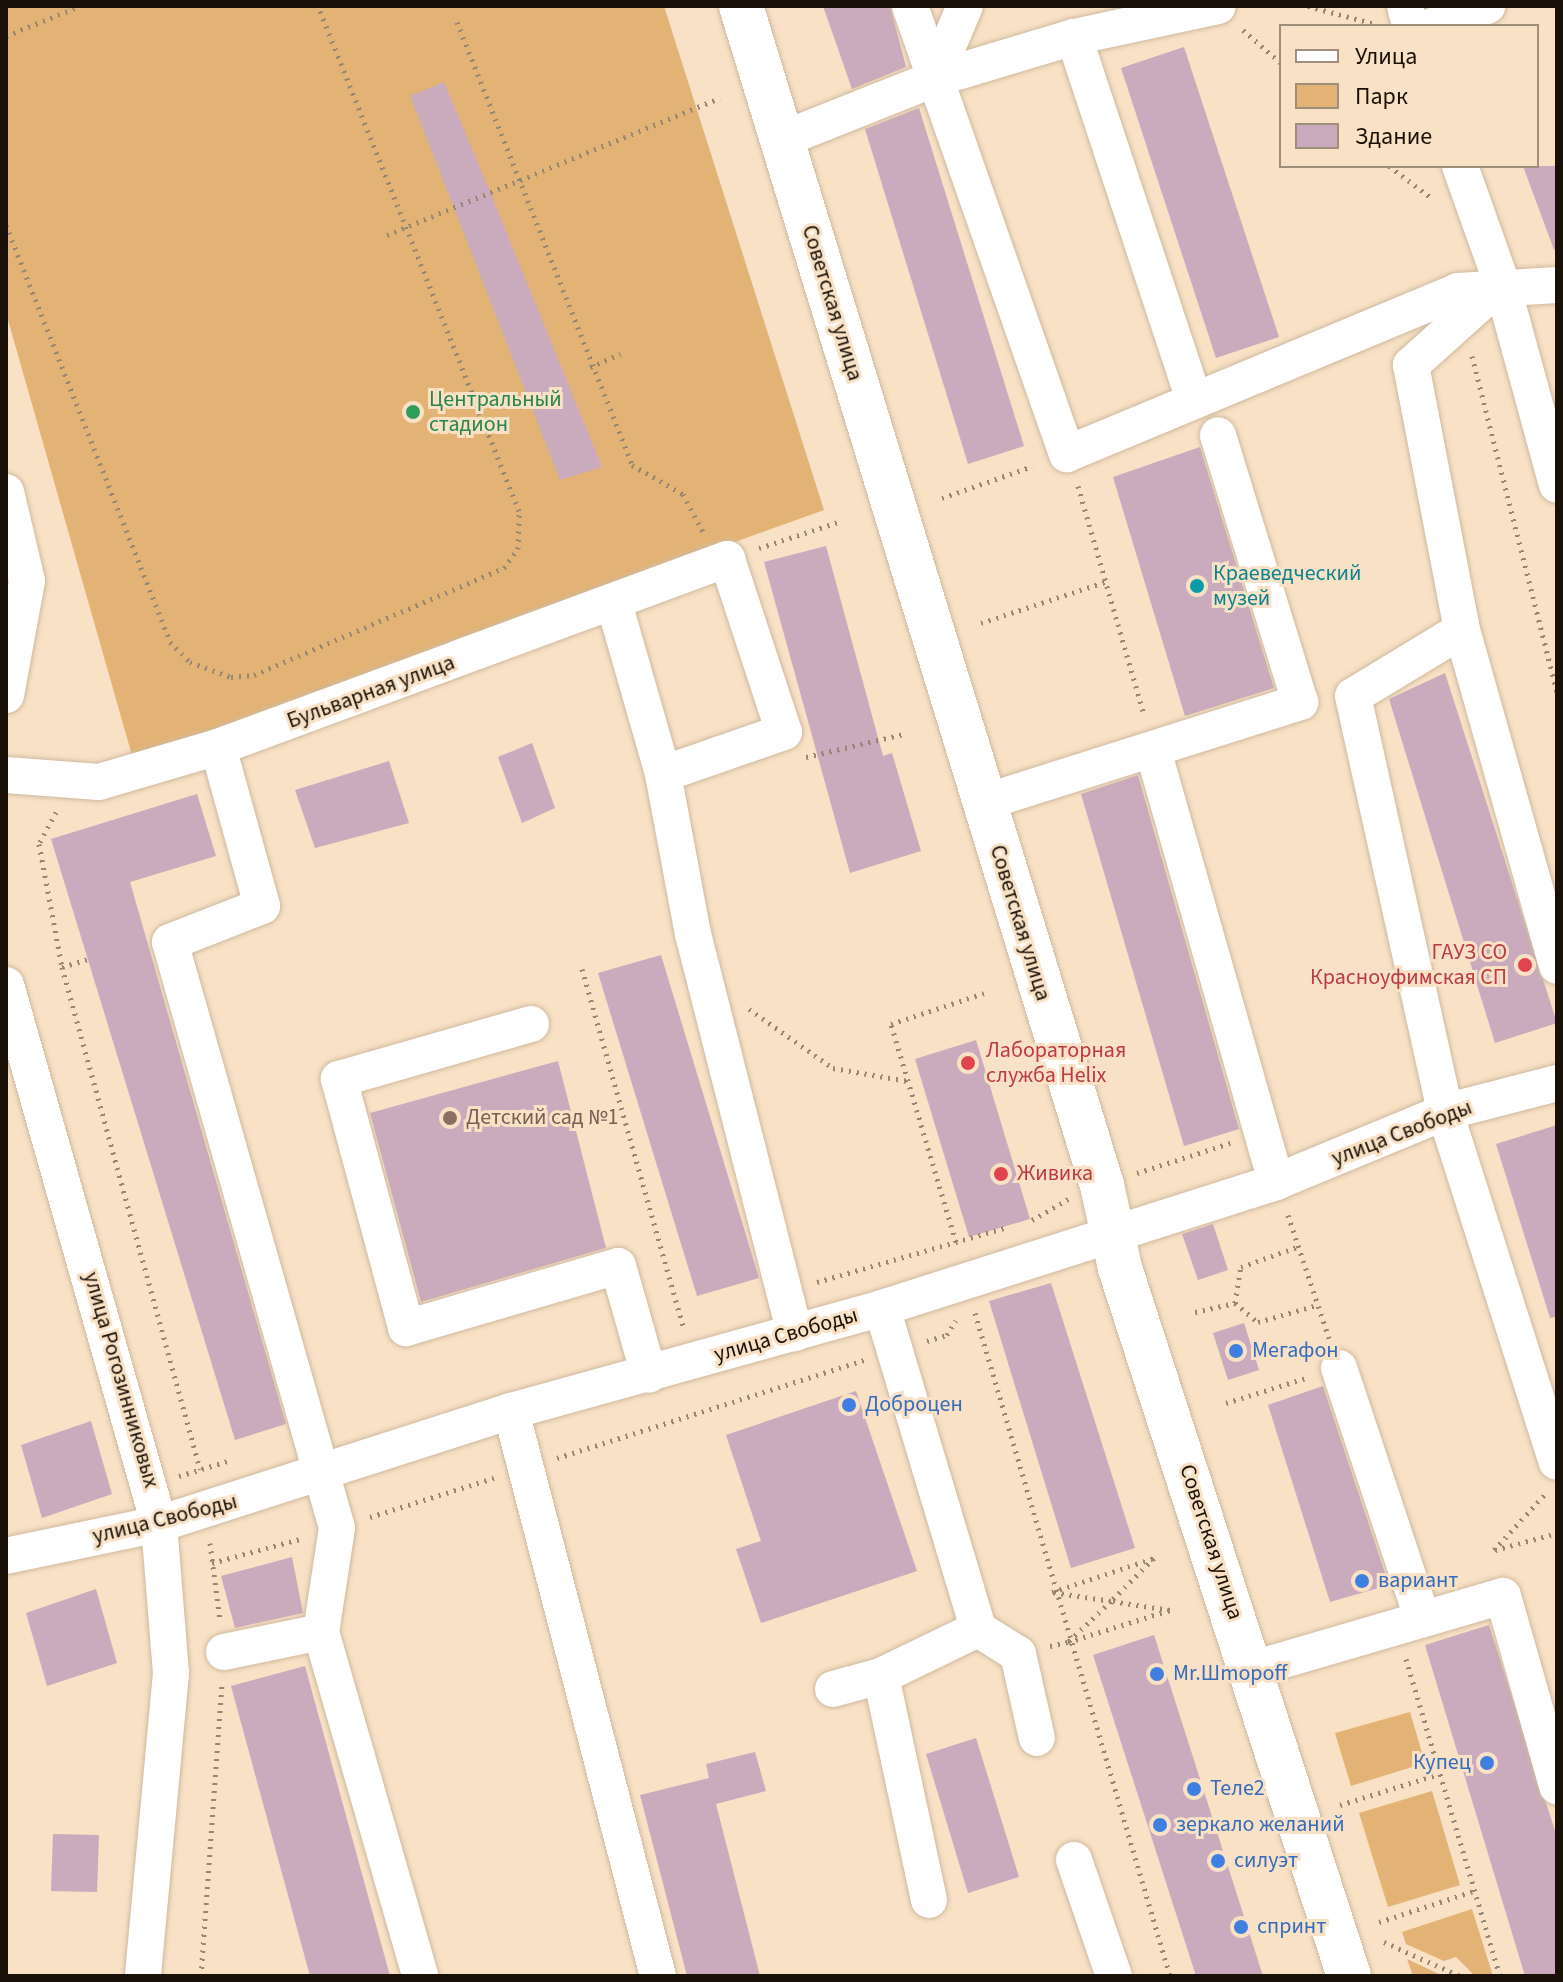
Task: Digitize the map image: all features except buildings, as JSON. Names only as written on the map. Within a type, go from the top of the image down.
[{"type":"main road","name":"Советская улица","points":[[741,6],[1111,1236],[1253,1669],[1349,1976]]},
{"type":"street","points":[[910,6],[1067,454],[1458,291],[1502,284],[1557,285]]},
{"type":"street","points":[[934,79],[965,6]]},
{"type":"street","points":[[783,139],[934,79],[1074,37],[1218,6]]},
{"type":"street","points":[[1438,24],[1487,6]]},
{"type":"street","points":[[1074,37],[1194,399]]},
{"type":"street","points":[[1461,168],[1502,284],[1557,485]]},
{"type":"street","points":[[1502,284],[1462,316],[1411,365],[1462,630],[1557,966]]},
{"type":"street","points":[[982,803],[1300,702],[1218,435]]},
{"type":"street","points":[[6,492],[27,581],[6,695]]},
{"type":"street","points":[[663,774],[784,732],[727,559]]},
{"type":"street","name":"Бульварная улица","points":[[6,775],[99,782],[218,747],[727,559]]},
{"type":"street","points":[[614,603],[663,774],[707,985],[795,1333]]},
{"type":"street","points":[[1462,630],[1353,696],[1445,1112],[1557,1462]]},
{"type":"street","points":[[218,747],[262,906],[170,942],[337,1528],[321,1632],[420,1976]]},
{"type":"street","points":[[1153,750],[1276,1182]]},
{"type":"street","name":"улица Рогозинниковых","points":[[6,985],[159,1524],[171,1673],[143,1976]]},
{"type":"street","points":[[531,1024],[339,1079],[406,1328],[618,1266],[649,1375]]},
{"type":"street","name":"улица Свободы","points":[[6,1556],[159,1524],[511,1411],[882,1308],[968,1289],[1111,1236],[1276,1182],[1445,1112],[1557,1083]]},
{"type":"street","points":[[882,1308],[978,1629],[1018,1654],[1037,1738]]},
{"type":"street","points":[[1339,1368],[1410,1622]]},
{"type":"street","points":[[511,1411],[530,1467],[658,1976]]},
{"type":"street","points":[[1253,1669],[1503,1596],[1557,1786]]},
{"type":"street","points":[[833,1689],[881,1676],[978,1629]]},
{"type":"street","points":[[224,1652],[321,1632]]},
{"type":"street","points":[[881,1676],[929,1900]]},
{"type":"street","points":[[1074,1860],[1114,1976]]},
{"type":"path","points":[[6,36],[80,6]]},
{"type":"path","points":[[6,225],[170,642],[190,662],[231,677],[254,675],[484,579],[518,549],[519,511],[318,6]]},
{"type":"path","points":[[1308,6],[1322,7],[1377,24]]},
{"type":"path","points":[[457,22],[590,367],[632,465],[683,494],[711,546],[727,559],[838,522]]},
{"type":"path","points":[[387,235],[516,177],[720,98]]},
{"type":"path","points":[[1462,316],[1557,693]]},
{"type":"path","points":[[590,367],[620,354]]},
{"type":"path","points":[[942,498],[1067,454],[1107,581],[1153,750]]},
{"type":"path","points":[[981,623],[1107,581]]},
{"type":"path","points":[[784,732],[808,759],[904,734]]},
{"type":"path","points":[[62,967],[88,959]]},
{"type":"path","points":[[582,969],[684,1329]]},
{"type":"path","points":[[707,985],[833,1068],[908,1081]]},
{"type":"path","points":[[984,993],[891,1024],[1052,1592],[1170,1976]]},
{"type":"path","points":[[1226,1403],[1339,1368],[1276,1182]]},
{"type":"path","points":[[1235,1303],[1241,1267],[1300,1246]]},
{"type":"path","points":[[212,1563],[337,1528],[947,1335],[968,1289]]},
{"type":"path","points":[[1235,1303],[1258,1322],[1317,1305]]},
{"type":"path","points":[[1195,1312],[1235,1303]]},
{"type":"path","points":[[1557,1481],[1494,1550],[1557,1533]]},
{"type":"path","points":[[1052,1592],[1154,1558],[1068,1642]]},
{"type":"path","points":[[1052,1592],[1170,1610],[1068,1642]]},
{"type":"path","points":[[1410,1622],[1439,1774],[1500,1976]]},
{"type":"path","points":[[1340,1805],[1439,1774]]},
{"type":"path","points":[[1379,1922],[1474,1891]]},
{"type":"path","points":[[1384,1942],[1460,1976]]},
{"type":"green space","name":"Центральный стадион","points":[[6,6],[664,6],[824,510],[133,759],[6,313]]},
{"type":"green space","points":[[1410,1712],[1425,1763],[1351,1786],[1335,1733]]},
{"type":"green space","points":[[1432,1791],[1460,1885],[1388,1907],[1359,1813]]},
{"type":"green space","points":[[1472,1909],[1493,1976],[1475,1976],[1456,1957],[1444,1961],[1406,1944],[1402,1932]]},
{"type":"green space","points":[[1407,1959],[1439,1974],[1440,1976],[1413,1976]]},
{"type":"place","name":"Центральный стадион","points":[[413,412]]},
{"type":"place","name":"Краеведческий музей","points":[[1197,586]]},
{"type":"place","name":"ГАУЗ СО Красноуфимская СП","points":[[1525,965]]},
{"type":"place","name":"Лабораторная служба Helix","points":[[968,1063]]},
{"type":"place","name":"Детский сад №1","points":[[450,1118]]},
{"type":"place","name":"Живика","points":[[1001,1174]]},
{"type":"place","name":"Мегафон","points":[[1236,1351]]},
{"type":"place","name":"Доброцен","points":[[849,1405]]},
{"type":"place","name":"вариант","points":[[1362,1581]]},
{"type":"place","name":"Mr.Шmopoff","points":[[1157,1674]]},
{"type":"place","name":"Купец","points":[[1487,1763]]},
{"type":"place","name":"Теле2","points":[[1194,1789]]},
{"type":"place","name":"зеркало желаний","points":[[1160,1825]]},
{"type":"place","name":"силуэт","points":[[1218,1861]]},
{"type":"place","name":"спринт","points":[[1241,1927]]}]
